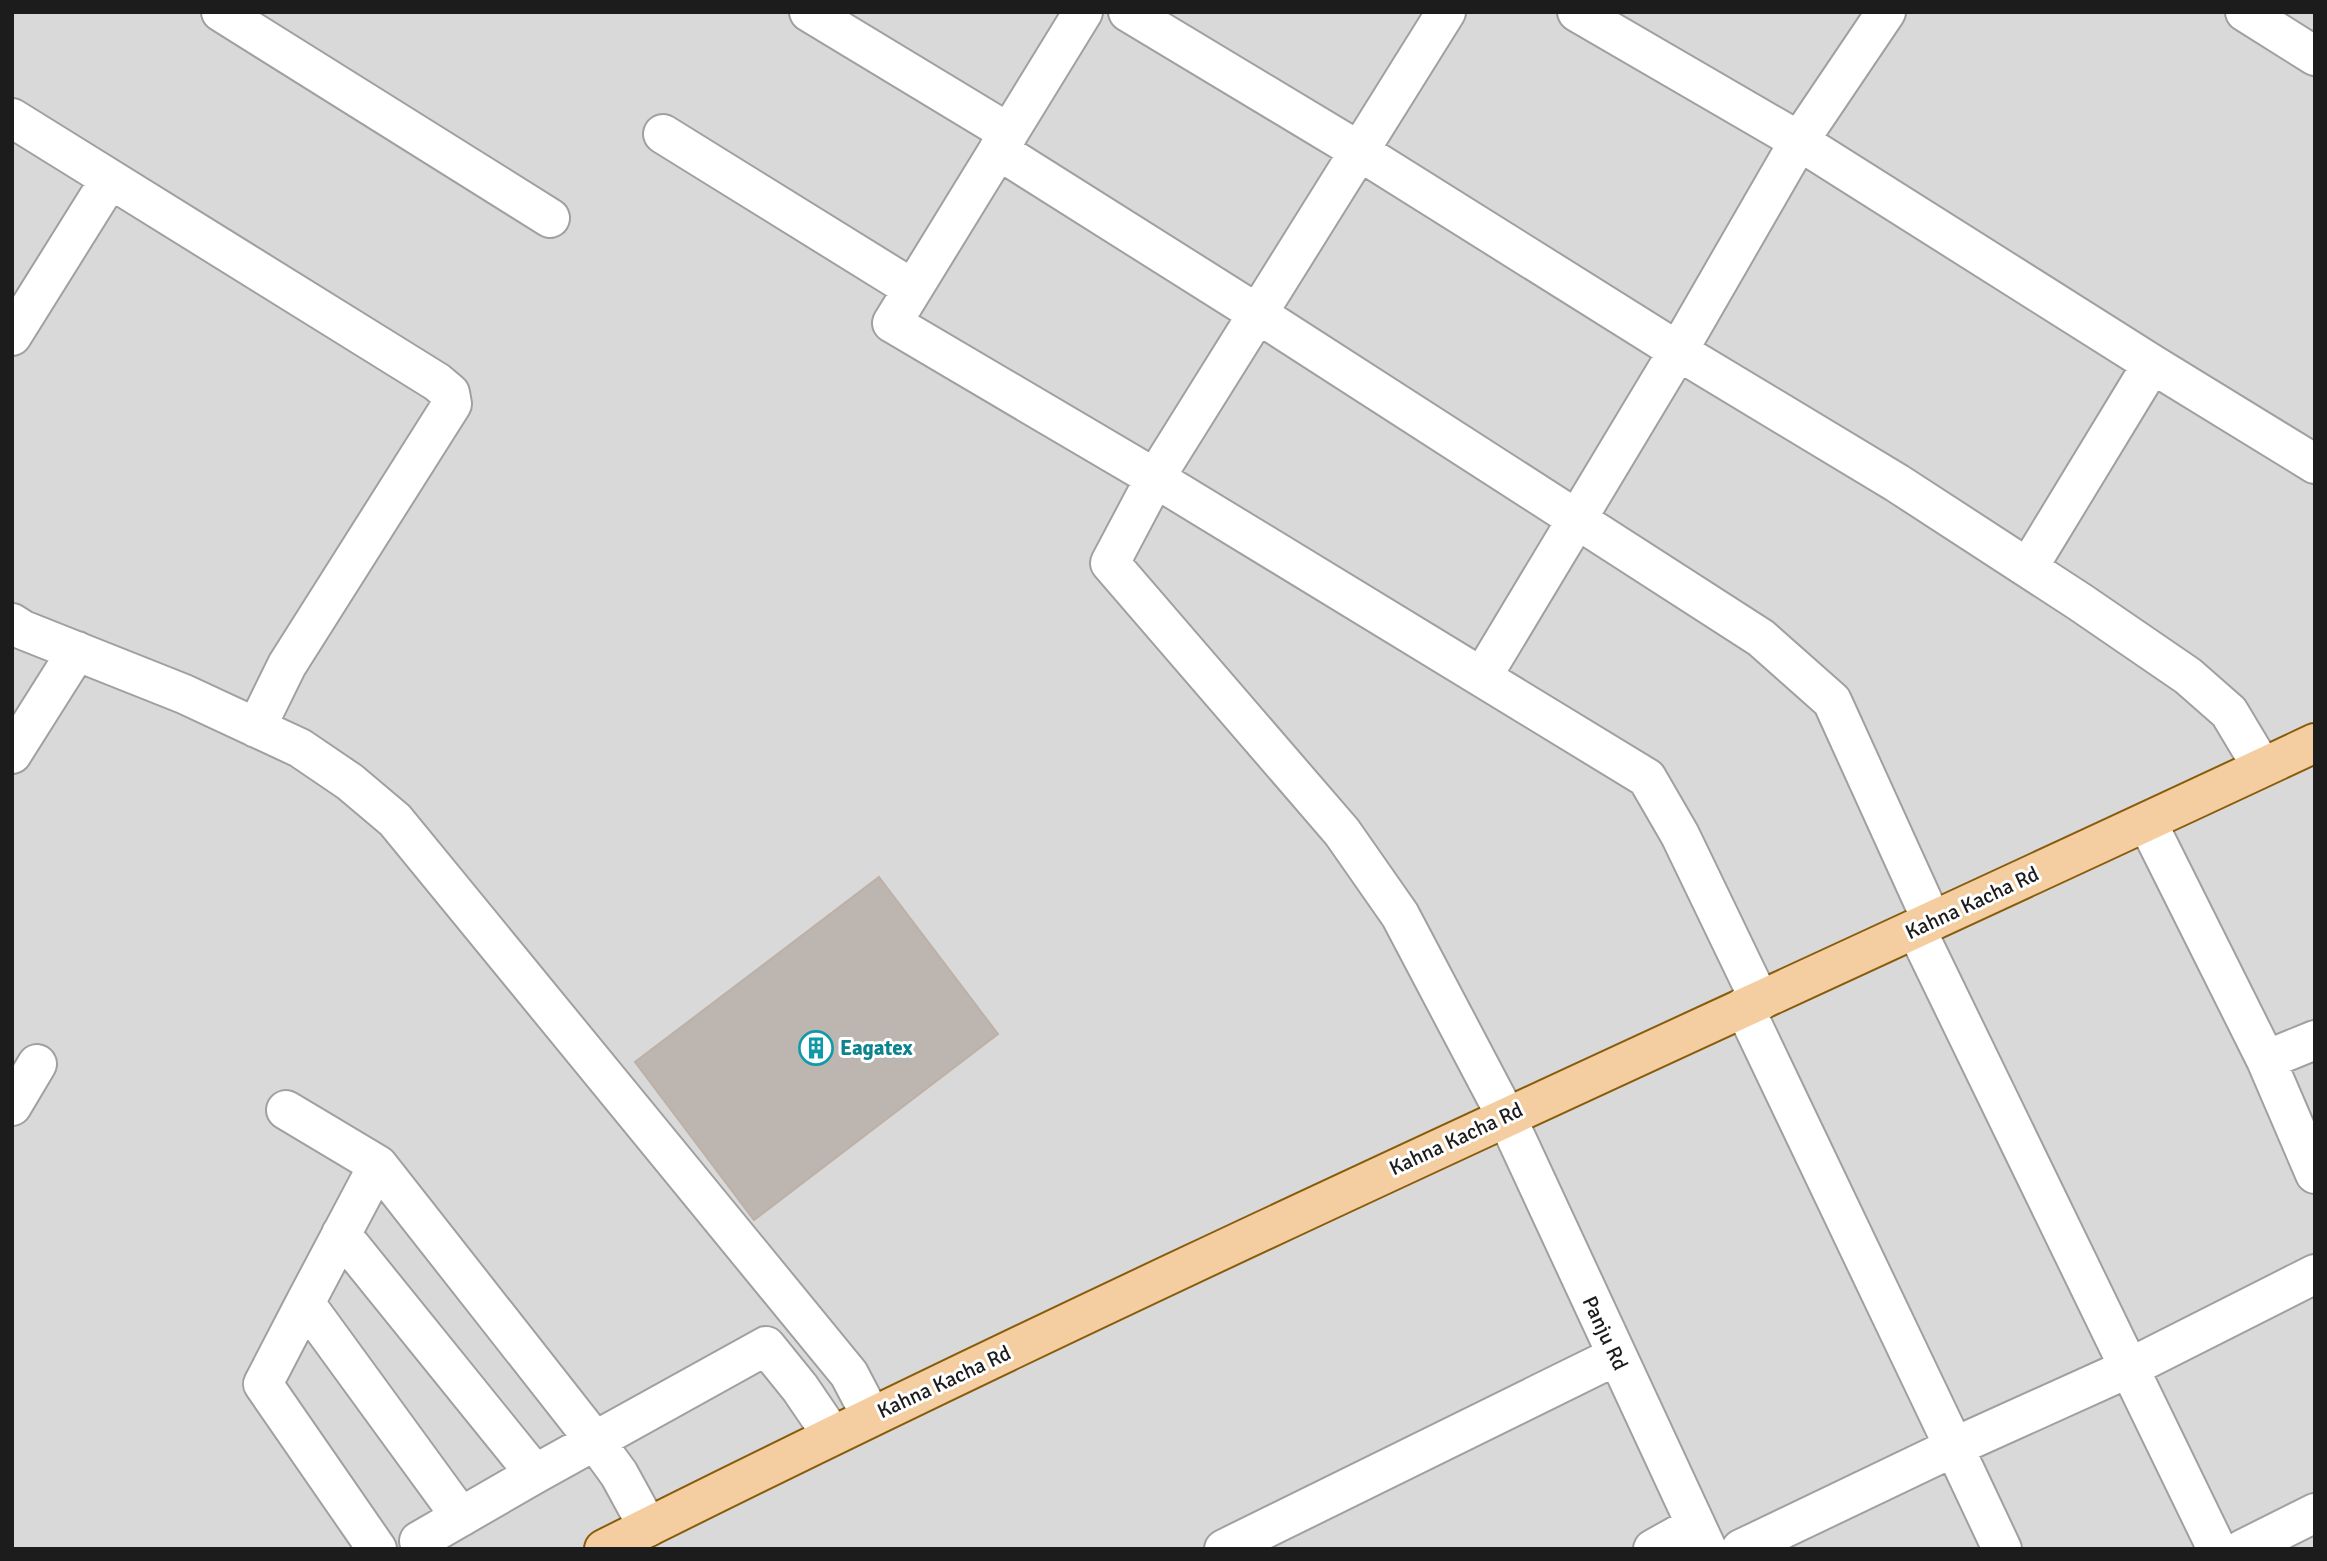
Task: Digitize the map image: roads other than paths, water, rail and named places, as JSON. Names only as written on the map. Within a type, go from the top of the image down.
[{"type":"main road","name":"Kahna Kacha Rd","points":[[604,1549],[871,1416],[1506,1116],[2315,743]]},
{"type":"street","points":[[221,12],[550,219]]},
{"type":"street","points":[[809,12],[1258,314],[1761,638],[1832,701],[1924,925],[2129,1368],[2217,1549]]},
{"type":"street","points":[[1083,12],[892,323],[1155,478],[1647,778],[1680,835],[1752,1004],[2002,1549]]},
{"type":"street","points":[[1128,12],[1359,151],[1678,351],[1897,483],[2028,568],[2188,676],[2229,712],[2262,767]]},
{"type":"street","points":[[1155,478],[1446,12]]},
{"type":"street","points":[[1577,12],[1799,141],[2315,464]]},
{"type":"street","points":[[1482,677],[1678,351],[1799,141],[1886,12]]},
{"type":"street","points":[[2245,12],[2315,56]]},
{"type":"street","points":[[12,118],[438,382],[450,393],[453,404],[287,666],[256,728]]},
{"type":"street","points":[[663,134],[913,289]]},
{"type":"street","points":[[12,336],[110,179]]},
{"type":"street","points":[[2028,568],[2152,364]]},
{"type":"street","name":"Panju Rd","points":[[1155,478],[1110,563],[1342,832],[1400,915],[1506,1116],[1701,1537]]},
{"type":"street","points":[[12,622],[23,630],[184,694],[300,748],[350,782],[395,820],[849,1374],[871,1416]]},
{"type":"street","points":[[12,754],[77,651]]},
{"type":"street","points":[[2147,822],[2266,1060],[2315,1174]]},
{"type":"street","points":[[2266,1060],[2315,1040]]},
{"type":"street","points":[[12,1106],[37,1064]]},
{"type":"street","points":[[286,1111],[378,1164],[595,1441],[619,1474],[648,1527]]},
{"type":"street","points":[[377,1549],[263,1384],[378,1164]]},
{"type":"street","points":[[341,1234],[535,1474]]},
{"type":"street","points":[[1741,1549],[1954,1447],[2129,1368],[2315,1273]]},
{"type":"street","points":[[305,1303],[461,1517]]},
{"type":"street","points":[[415,1546],[535,1474],[766,1346],[800,1388],[832,1435]]},
{"type":"street","points":[[1224,1549],[1616,1356]]},
{"type":"street","points":[[2243,1549],[2315,1513]]},
{"type":"street","points":[[1653,1549],[1701,1537]]},
{"type":"place","name":"Eagatex","points":[[816,1048]]}]
